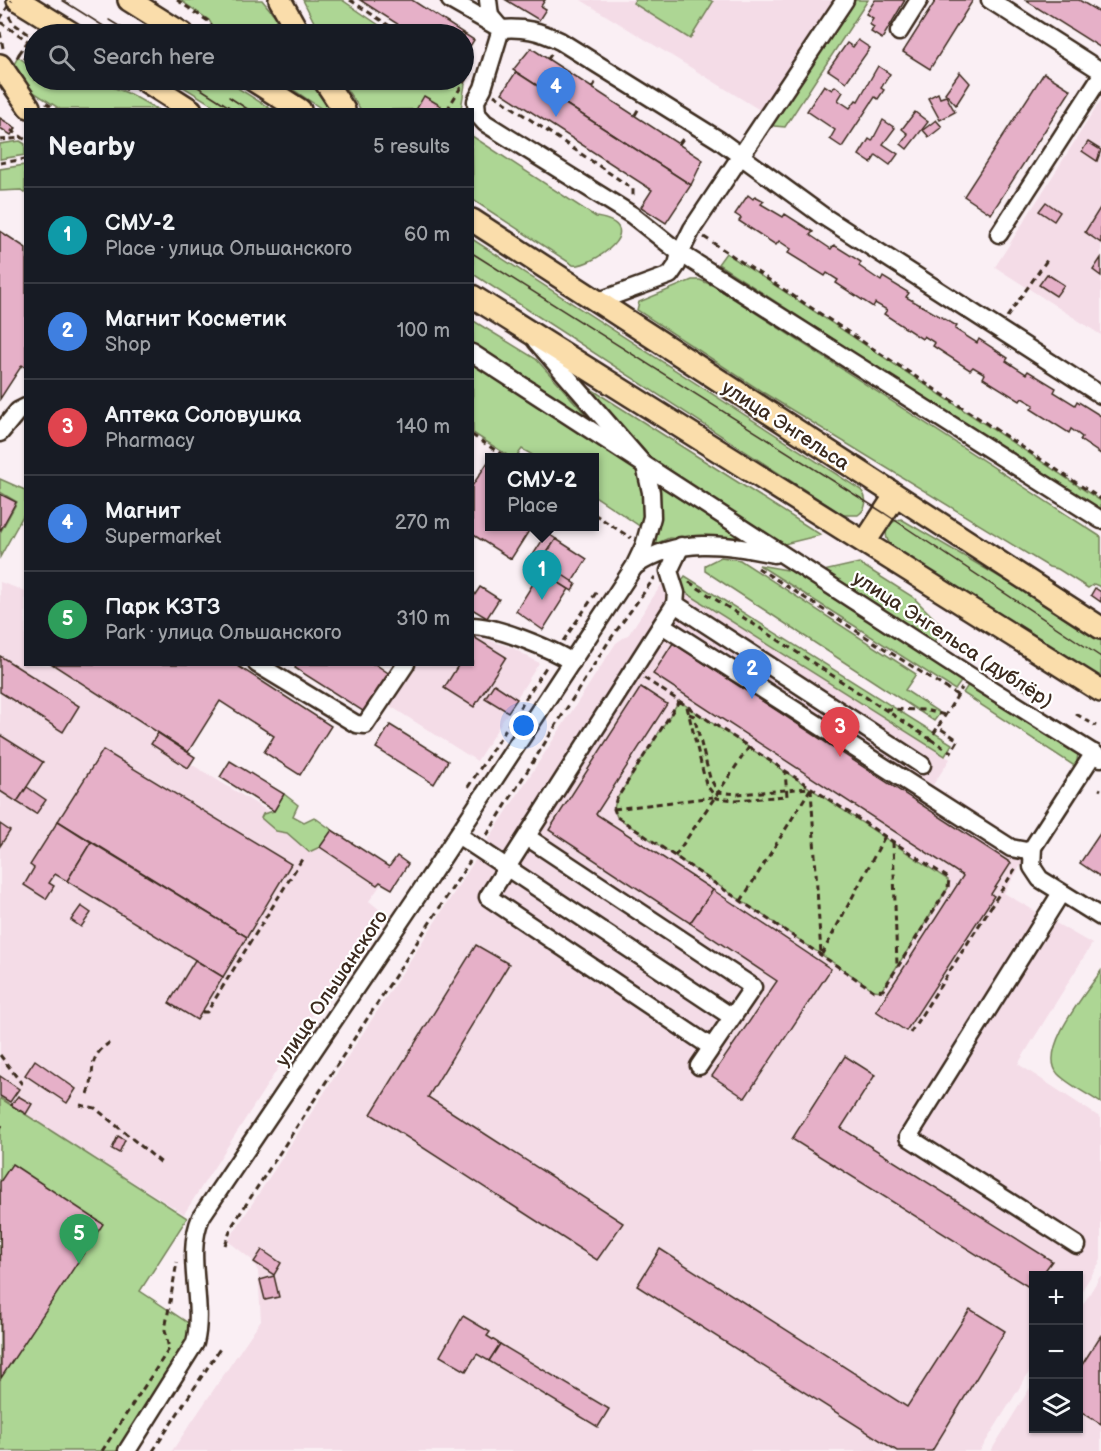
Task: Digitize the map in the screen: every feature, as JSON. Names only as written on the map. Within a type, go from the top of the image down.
[{"type":"main road","points":[[18,0],[57,24]]},
{"type":"main road","points":[[129,0],[167,24]]},
{"type":"main road","points":[[281,2],[288,24]]},
{"type":"main road","points":[[281,2],[293,24]]},
{"type":"main road","points":[[7,63],[31,108]]},
{"type":"main road","points":[[160,90],[188,108]]},
{"type":"main road","points":[[269,90],[297,108]]},
{"type":"main road","points":[[331,90],[343,108]]},
{"type":"main road","points":[[0,96],[31,108]]},
{"type":"main road","name":"улица Энгельса","points":[[474,221],[1101,628]]},
{"type":"main road","points":[[474,297],[1101,691]]},
{"type":"main road","points":[[865,542],[895,496]]},
{"type":"street","points":[[450,0],[501,29],[518,28],[541,32],[560,41],[740,155],[823,216],[1101,395]]},
{"type":"street","points":[[488,0],[490,16],[501,29]]},
{"type":"street","points":[[596,302],[670,275],[692,229],[844,0]]},
{"type":"street","points":[[899,32],[919,0]]},
{"type":"street","points":[[990,0],[1101,70]]},
{"type":"street","points":[[501,29],[476,107],[477,114],[485,123],[632,215],[680,253],[1101,520]]},
{"type":"street","points":[[999,234],[1101,76]]},
{"type":"street","points":[[527,331],[645,466]]},
{"type":"street","name":"улица Энгельса (дублёр)","points":[[474,354],[1097,756]]},
{"type":"street","points":[[0,433],[18,411],[24,408]]},
{"type":"street","name":"улица Ольшанского","points":[[127,1451],[195,1343],[198,1329],[194,1246],[195,1231],[201,1217],[634,567],[644,546],[652,517],[651,492],[645,466]]},
{"type":"street","points":[[634,567],[652,554],[681,546],[720,545],[783,555]]},
{"type":"street","points":[[681,546],[669,572],[675,591],[675,604],[488,897],[711,1047]]},
{"type":"street","points":[[675,604],[922,765]]},
{"type":"street","points":[[662,625],[1025,857],[1036,875],[1101,917]]},
{"type":"street","points":[[474,627],[524,640],[556,652],[572,662]]},
{"type":"street","points":[[260,666],[356,724],[365,725],[405,666]]},
{"type":"street","points":[[1025,857],[1097,756]]},
{"type":"street","points":[[458,834],[732,1017]]},
{"type":"street","points":[[527,837],[753,987],[699,1066]]},
{"type":"street","points":[[1061,893],[908,1137],[1077,1245]]},
{"type":"path","points":[[12,0],[0,20],[24,37]]},
{"type":"path","points":[[177,0],[210,24]]},
{"type":"path","points":[[350,0],[387,24]]},
{"type":"path","points":[[0,8],[8,13],[13,23],[24,31]]},
{"type":"path","points":[[7,63],[19,54],[24,46]]},
{"type":"path","points":[[19,54],[24,57]]},
{"type":"path","points":[[483,88],[633,189],[632,215]]},
{"type":"path","points":[[448,108],[459,90]]},
{"type":"path","points":[[11,130],[24,139]]},
{"type":"path","points":[[0,140],[24,139]]},
{"type":"path","points":[[0,163],[24,159]]},
{"type":"path","points":[[692,229],[1101,499]]},
{"type":"path","points":[[999,329],[1047,260]]},
{"type":"path","points":[[474,436],[499,453]]},
{"type":"path","points":[[754,565],[957,695]]},
{"type":"path","points":[[632,671],[687,706],[885,836],[950,882],[883,990],[879,992],[821,955],[617,817],[614,809],[615,800],[679,701]]},
{"type":"path","points":[[930,739],[951,752],[958,740],[938,727],[970,676]]},
{"type":"path","points":[[687,706],[706,784],[715,796]]},
{"type":"path","points":[[884,710],[925,710],[945,715]]},
{"type":"path","points":[[688,714],[694,716],[708,774],[718,792]]},
{"type":"path","points":[[1076,714],[1096,726]]},
{"type":"path","points":[[675,856],[749,747]]},
{"type":"path","points":[[614,809],[715,796],[729,800],[787,796],[785,771]]},
{"type":"path","points":[[718,792],[738,794],[811,788]]},
{"type":"path","points":[[741,901],[811,788]]},
{"type":"path","points":[[811,788],[821,955]]},
{"type":"path","points":[[821,955],[885,836]]},
{"type":"path","points":[[893,842],[897,968]]},
{"type":"path","points":[[202,1012],[207,1012],[304,856]]},
{"type":"path","points":[[910,1033],[1025,857]]},
{"type":"path","points":[[88,1094],[93,1082],[91,1064],[97,1051],[109,1043]]},
{"type":"path","points":[[0,1055],[22,1084]]},
{"type":"path","points":[[80,1105],[94,1108],[165,1165]]},
{"type":"path","points":[[153,1451],[221,1347]]},
{"type":"shaded area","points":[[581,0],[837,0],[763,112]]},
{"type":"shaded area","points":[[1101,100],[1101,335],[995,267]]},
{"type":"shaded area","points":[[665,579],[950,759],[933,785],[1031,848],[1004,893],[1092,944],[1018,1064],[1101,1118],[1101,1260],[1083,1289],[1083,1271],[1029,1271],[1029,1372],[980,1451],[172,1451],[261,1320],[258,1271],[252,1260],[228,1241],[616,643],[629,634]]},
{"type":"shaded area","points":[[0,582],[24,591],[24,666],[54,666],[195,757],[191,764],[322,844],[320,847],[377,885],[382,883],[369,901],[380,910],[184,1214],[0,1098]]},
{"type":"shaded area","points":[[474,635],[513,648],[539,663],[477,761],[387,704],[413,666],[474,666]]},
{"type":"shaded area","points":[[1101,1275],[1101,1451],[991,1451],[1029,1389],[1029,1433],[1083,1433],[1083,1304]]},
{"type":"green space","points":[[180,0],[262,0],[276,17],[276,24],[211,24]]},
{"type":"green space","points":[[303,0],[342,0],[377,24],[315,24]]},
{"type":"green space","points":[[635,0],[710,0],[713,2],[690,39],[633,3]]},
{"type":"green space","points":[[849,0],[868,0],[785,127],[774,126],[770,119]]},
{"type":"green space","points":[[18,57],[24,61],[24,84],[12,68]]},
{"type":"green space","points":[[30,90],[120,90],[155,108],[58,108]]},
{"type":"green space","points":[[188,90],[241,90],[269,108],[217,108]]},
{"type":"green space","points":[[294,90],[318,90],[330,108],[321,108]]},
{"type":"green space","points":[[347,90],[464,90],[461,108],[360,108]]},
{"type":"green space","points":[[474,137],[596,217],[612,222],[619,229],[619,237],[603,254],[592,260],[573,265],[474,201]]},
{"type":"green space","points":[[20,141],[24,143],[24,155],[0,159],[0,144]]},
{"type":"green space","points":[[24,165],[24,192],[21,190],[0,191],[0,169]]},
{"type":"green space","points":[[474,240],[861,490],[866,500],[863,510],[858,515],[843,515],[474,275]]},
{"type":"green space","points":[[726,253],[1101,501],[1101,513],[718,264]]},
{"type":"green space","points":[[692,280],[700,280],[714,286],[1101,537],[1101,587],[1094,584],[1088,588],[1058,569],[1049,567],[764,393],[637,310],[639,302]]},
{"type":"green space","points":[[474,321],[536,359],[597,427],[474,347]]},
{"type":"green space","points":[[474,357],[633,465],[643,483],[647,531],[599,499],[599,453],[529,453],[522,449],[519,453],[504,453],[474,434]]},
{"type":"green space","points":[[580,382],[821,535],[780,545],[660,468]]},
{"type":"green space","points":[[0,479],[24,490],[24,514],[0,557],[0,533],[17,502],[0,492]]},
{"type":"green space","points":[[656,481],[753,543],[669,538],[655,544],[660,523]]},
{"type":"green space","points":[[901,519],[1101,637],[1101,685],[893,547],[887,538],[887,530],[892,523]]},
{"type":"green space","points":[[721,557],[740,560],[916,674],[905,690],[940,713],[934,721],[705,571],[705,565]]},
{"type":"green space","points":[[859,563],[913,597],[943,627],[932,645],[819,572]]},
{"type":"green space","points":[[759,565],[804,573],[965,676],[955,690]]},
{"type":"green space","points":[[685,576],[952,744],[945,756],[677,587]]},
{"type":"green space","points":[[972,679],[1079,747],[1076,767],[963,693]]},
{"type":"green space","points":[[679,701],[948,880],[948,888],[881,991],[874,990],[617,817],[614,809],[616,800]]},
{"type":"green space","points":[[284,794],[298,805],[293,816],[304,822],[314,817],[332,830],[320,847],[309,852],[287,833],[276,831],[261,818],[263,814],[274,811]]},
{"type":"green space","points":[[1101,971],[1101,1103],[1062,1078],[1053,1064],[1054,1051],[1066,1021]]},
{"type":"green space","points":[[0,1098],[187,1218],[140,1291],[188,1323],[187,1345],[118,1451],[0,1451]]},
{"type":"building","points":[[360,0],[412,0],[449,24],[397,24]]},
{"type":"building","points":[[506,0],[545,0],[541,6],[546,9],[539,20]]},
{"type":"building","points":[[875,0],[905,0],[882,39],[871,32],[874,27],[869,24],[873,18],[866,14]]},
{"type":"building","points":[[936,0],[973,0],[930,69],[903,52]]},
{"type":"building","points":[[1025,0],[1079,0],[1101,13],[1101,48]]},
{"type":"building","points":[[858,40],[870,48],[846,82],[828,70],[847,43],[853,47]]},
{"type":"building","points":[[531,48],[703,160],[691,185],[513,70]]},
{"type":"building","points":[[878,66],[890,74],[881,88],[884,90],[878,99],[875,97],[842,147],[830,139],[835,130],[807,111],[824,85],[832,90],[835,86],[843,92],[838,100],[850,108],[856,100],[858,101]]},
{"type":"building","points":[[516,72],[691,185],[666,223],[641,207],[652,190],[502,93]]},
{"type":"building","points":[[960,72],[970,83],[956,105],[945,93]]},
{"type":"building","points":[[1044,73],[1071,90],[991,214],[964,196]]},
{"type":"building","points":[[938,93],[940,98],[946,96],[955,112],[940,120],[928,98]]},
{"type":"building","points":[[424,96],[441,106],[440,108],[417,108]]},
{"type":"building","points":[[915,112],[928,122],[907,149],[901,144],[908,134],[902,129]]},
{"type":"building","points":[[0,118],[16,128],[11,135],[0,128]]},
{"type":"building","points":[[883,120],[895,128],[883,144],[898,154],[890,165],[876,155],[871,163],[859,155],[869,139],[872,141]]},
{"type":"building","points":[[936,120],[942,127],[929,137],[923,130]]},
{"type":"building","points":[[1088,142],[1101,150],[1097,161],[1082,151]]},
{"type":"building","points":[[748,195],[753,199],[755,196],[764,201],[761,204],[783,217],[785,214],[813,232],[810,235],[831,249],[834,245],[861,262],[859,266],[881,281],[883,277],[909,293],[906,297],[957,326],[955,329],[977,343],[979,339],[1008,358],[1006,361],[1026,374],[1028,371],[1056,388],[1054,392],[1075,405],[1077,401],[1101,416],[1101,454],[1080,440],[1082,437],[1071,429],[1069,433],[1031,409],[1034,405],[1022,398],[1020,401],[983,378],[985,374],[973,367],[970,370],[933,346],[935,343],[924,336],[922,339],[884,314],[887,310],[875,303],[873,307],[836,283],[838,280],[827,273],[825,276],[788,253],[791,249],[779,241],[776,245],[739,221],[741,218],[735,214]]},
{"type":"building","points":[[1046,202],[1060,212],[1054,221],[1039,211]]},
{"type":"building","points":[[1101,208],[1101,243],[1085,232]]},
{"type":"building","points":[[0,231],[24,247],[24,366],[22,365],[0,399]]},
{"type":"building","points":[[1101,258],[1101,276],[1093,270]]},
{"type":"building","points":[[1047,274],[1064,285],[1056,296],[1039,285]]},
{"type":"building","points":[[485,466],[485,531],[529,531],[511,559],[474,535],[474,483]]},
{"type":"building","points":[[0,494],[16,502],[0,531]]},
{"type":"building","points":[[547,533],[556,539],[540,564],[531,558]]},
{"type":"building","points":[[556,539],[587,559],[572,582],[541,562]]},
{"type":"building","points":[[541,571],[569,589],[543,630],[516,611]]},
{"type":"building","points":[[561,574],[576,584],[572,591],[556,581]]},
{"type":"building","points":[[480,587],[499,599],[487,618],[474,610],[474,596]]},
{"type":"building","points":[[1095,588],[1101,592],[1101,602],[1091,595]]},
{"type":"building","points":[[474,637],[506,657],[474,707],[444,688],[458,666],[474,666]]},
{"type":"building","points":[[673,643],[1011,863],[991,894],[994,896],[906,1031],[876,1011],[963,876],[653,674]]},
{"type":"building","points":[[0,656],[79,706],[63,732],[0,692]]},
{"type":"building","points":[[55,666],[238,666],[331,726],[300,775],[264,752],[274,736],[220,701],[188,752]]},
{"type":"building","points":[[296,666],[378,666],[391,675],[366,713],[295,668]]},
{"type":"building","points":[[1013,673],[1020,677],[1016,684],[1009,680]]},
{"type":"building","points":[[1020,677],[1031,683],[1026,691],[1016,684]]},
{"type":"building","points":[[494,684],[517,699],[508,712],[485,698]]},
{"type":"building","points":[[641,687],[667,704],[596,814],[713,890],[690,923],[549,830]]},
{"type":"building","points":[[390,725],[448,761],[434,784],[376,748]]},
{"type":"building","points":[[158,733],[195,757],[188,768],[151,744]]},
{"type":"building","points":[[0,735],[43,762],[17,802],[0,791]]},
{"type":"building","points":[[103,750],[291,864],[247,937],[58,821]]},
{"type":"building","points":[[230,761],[284,794],[274,811],[220,777]]},
{"type":"building","points":[[27,787],[46,800],[36,814],[17,802]]},
{"type":"building","points":[[58,821],[91,842],[67,881],[55,874],[49,883],[54,886],[46,899],[24,885],[34,868],[30,865]]},
{"type":"building","points":[[0,824],[10,831],[0,846]]},
{"type":"building","points":[[332,830],[389,867],[397,856],[408,864],[392,889],[380,882],[377,885],[320,847]]},
{"type":"building","points":[[1101,832],[1101,877],[1080,863]]},
{"type":"building","points":[[91,842],[247,937],[223,977],[67,881]]},
{"type":"building","points":[[713,890],[831,969],[745,1098],[712,1076],[777,981],[690,923]]},
{"type":"building","points":[[81,906],[91,913],[81,927],[71,920]]},
{"type":"building","points":[[476,945],[509,964],[428,1097],[623,1223],[597,1260],[371,1114]]},
{"type":"building","points":[[195,960],[223,977],[197,1020],[169,1003]]},
{"type":"building","points":[[845,1056],[875,1075],[841,1128],[1052,1261],[1045,1271],[1029,1271],[1029,1287],[792,1139]]},
{"type":"building","points":[[35,1060],[76,1089],[67,1103],[25,1075]]},
{"type":"building","points":[[0,1076],[19,1089],[10,1102],[0,1096]]},
{"type":"building","points":[[18,1096],[32,1104],[26,1114],[11,1105]]},
{"type":"building","points":[[118,1136],[125,1140],[119,1153],[112,1149]]},
{"type":"building","points":[[12,1164],[103,1224],[1,1378],[0,1182]]},
{"type":"building","points":[[660,1249],[907,1407],[970,1309],[1005,1331],[932,1451],[897,1451],[637,1286]]},
{"type":"building","points":[[262,1250],[281,1263],[274,1275],[254,1262]]},
{"type":"building","points":[[274,1276],[279,1297],[265,1300],[260,1280]]},
{"type":"building","points":[[463,1316],[490,1332],[487,1336],[500,1344],[489,1361],[477,1354],[466,1371],[440,1356]]},
{"type":"building","points":[[1101,1335],[1101,1424],[1083,1413],[1083,1363]]},
{"type":"building","points":[[500,1344],[609,1409],[598,1427],[489,1361]]},
{"type":"tram line","points":[[62,0],[100,24]]},
{"type":"tram line","points":[[109,20],[116,24]]},
{"type":"tram line","points":[[203,90],[231,108]]},
{"type":"tram line","points":[[229,97],[246,108]]},
{"type":"tram line","points":[[474,254],[884,513],[1101,657]]},
{"type":"place","name":"Магнит","points":[[556,117]]},
{"type":"place","name":"СМУ-2","points":[[542,600]]},
{"type":"place","name":"Магнит Косметик","points":[[752,699]]},
{"type":"place","name":"Аптека Соловушка","points":[[840,757]]},
{"type":"place","name":"Парк КЗТЗ","points":[[79,1264]]}]
